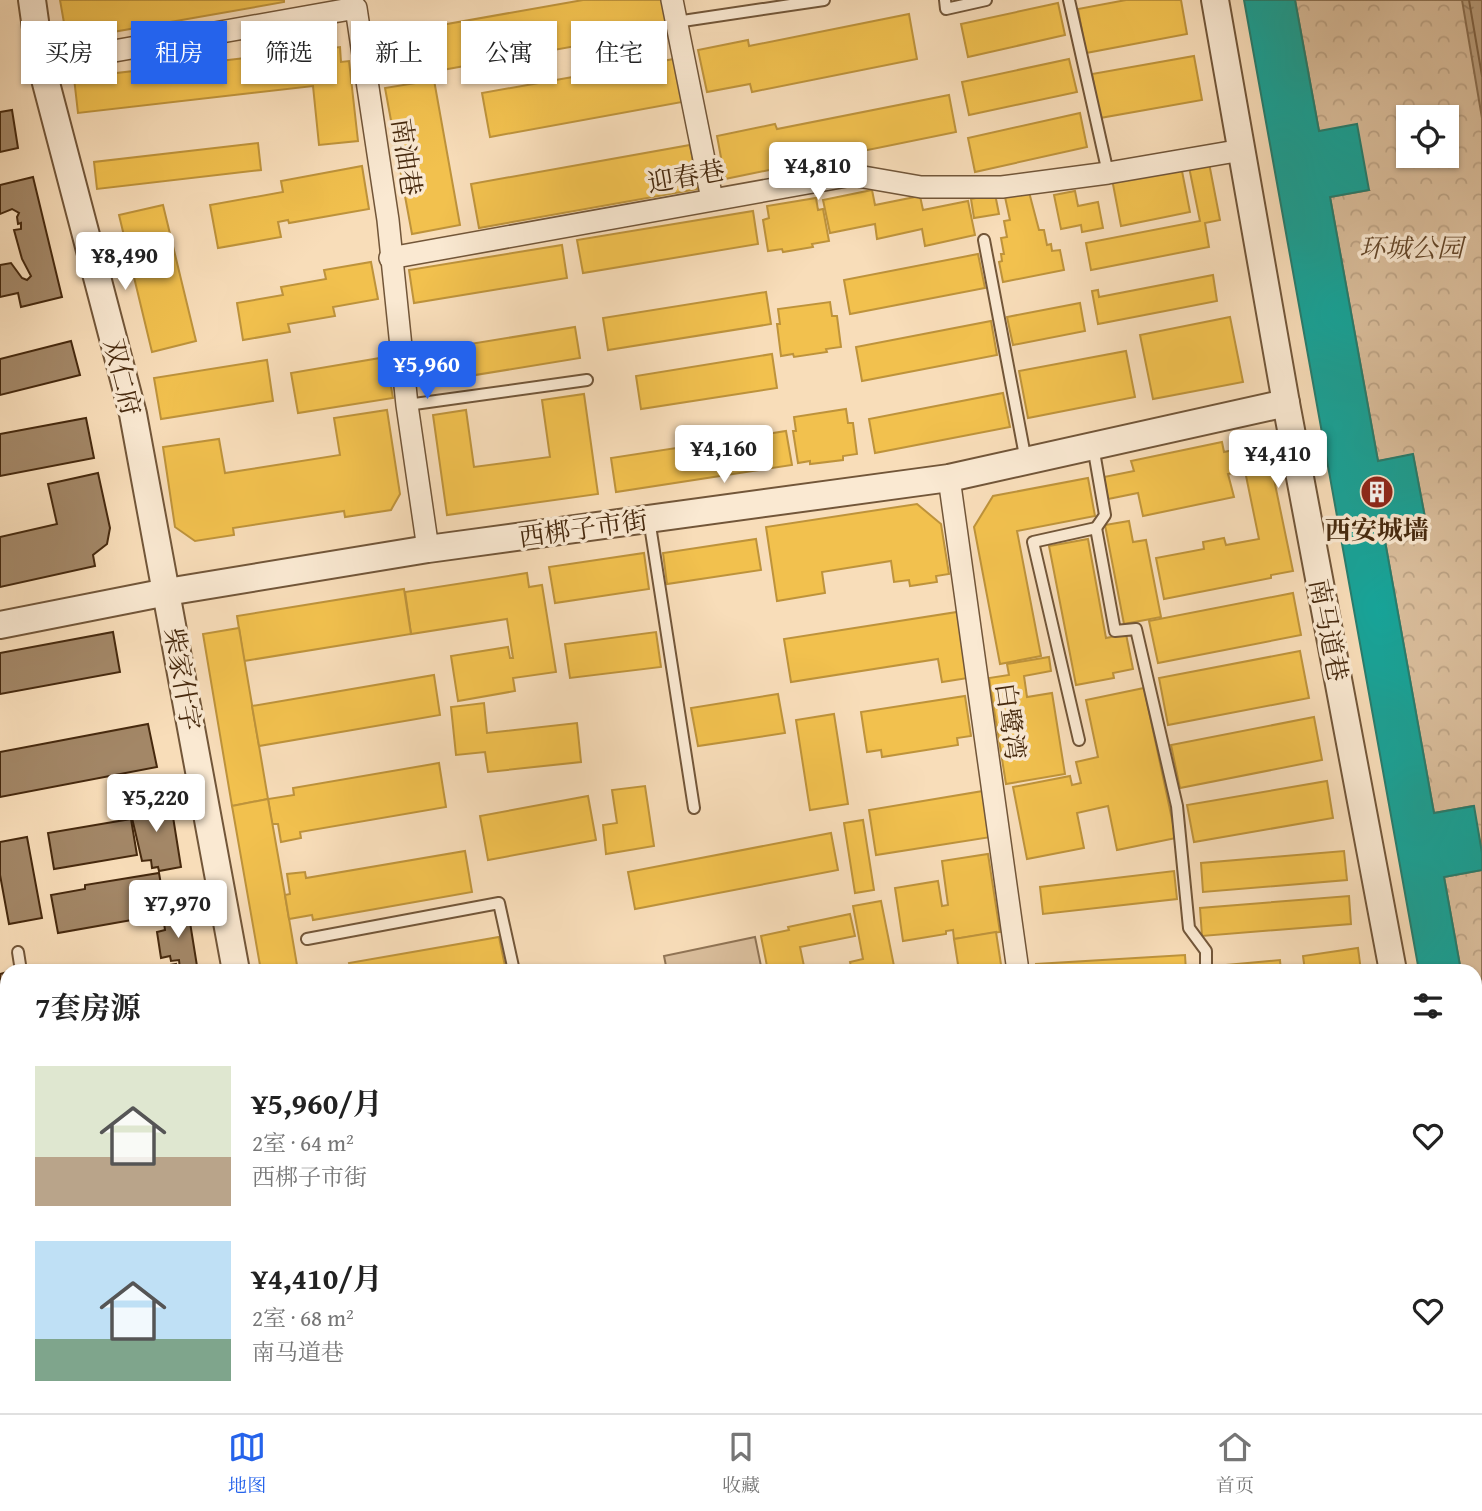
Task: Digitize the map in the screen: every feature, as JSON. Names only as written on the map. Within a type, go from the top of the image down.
[{"type":"street","name":"双仁府","points":[[32,0],[35,21]]},
{"type":"street","points":[[673,0],[712,199]]},
{"type":"street","name":"南马道巷","points":[[1214,0],[1391,964]]},
{"type":"street","name":"南油巷","points":[[117,50],[356,8],[388,220],[390,258]]},
{"type":"street","name":"双仁府","points":[[46,84],[133,414],[167,592]]},
{"type":"street","name":"迎春巷","points":[[390,258],[852,175],[921,187],[1002,187],[1108,173],[1242,150]]},
{"type":"street","points":[[390,258],[407,405],[428,549]]},
{"type":"street","name":"西梆子市街","points":[[0,625],[167,592],[428,549],[949,478],[1286,403]]},
{"type":"street","name":"白鹭湾","points":[[949,478],[1017,964]]},
{"type":"street","name":"柴家什字","points":[[167,592],[235,964]]},
{"type":"lane","points":[[676,22],[824,0]]},
{"type":"lane","points":[[945,0],[946,9],[986,0]]},
{"type":"lane","points":[[1069,0],[1108,173]]},
{"type":"lane","points":[[984,240],[1026,461]]},
{"type":"lane","points":[[407,405],[587,380]]},
{"type":"lane","points":[[1079,740],[1033,542],[1096,528],[1105,515],[1093,446]]},
{"type":"lane","points":[[649,519],[694,808]]},
{"type":"lane","points":[[1096,528],[1115,631],[1136,629],[1177,806],[1189,928],[1206,951],[1206,964]]},
{"type":"lane","points":[[307,939],[499,903],[512,964]]},
{"type":"lane","points":[[18,952],[20,964]]},
{"type":"green space","name":"环城公园","points":[[1295,0],[1482,0],[1482,853],[1473,806],[1434,813],[1383,530],[1426,522],[1413,455],[1378,461],[1330,197],[1369,190],[1319,131]]},
{"type":"green space","points":[[1482,870],[1482,964],[1460,964],[1444,877]]},
{"type":"green space","points":[[755,937],[761,964],[666,964],[664,956]]},
{"type":"water","points":[[1462,0],[1482,0],[1482,118]]},
{"type":"building: 住宅","points":[[60,0],[284,0],[176,21],[131,21],[131,29],[117,31],[117,21],[64,21]]},
{"type":"building: 住宅","points":[[583,0],[665,0],[670,29],[667,30],[667,21],[571,21],[571,47],[557,49],[557,21],[464,21]]},
{"type":"building: 住宅","points":[[1126,0],[1181,0],[1187,34],[1086,53],[1078,9]]},
{"type":"building: 住宅","points":[[1058,3],[1065,35],[968,57],[961,24]]},
{"type":"building: 住宅","points":[[909,14],[917,59],[752,92],[750,84],[707,92],[698,50],[748,40],[749,46]]},
{"type":"building: 住宅","points":[[461,22],[461,67],[447,69],[447,24]]},
{"type":"building: 住宅","points":[[337,47],[340,47],[341,62],[349,61],[358,141],[319,145],[313,86],[78,113],[75,84],[117,84],[117,73],[131,71],[131,84],[227,84],[227,60],[241,59],[241,84],[337,84]]},
{"type":"building: 住宅","points":[[1194,56],[1202,100],[1100,118],[1092,74]]},
{"type":"building: 住宅","points":[[674,59],[682,102],[490,137],[482,93],[533,84],[557,84],[557,80],[571,77],[571,84],[667,84],[667,60]]},
{"type":"building: 住宅","points":[[1069,59],[1077,92],[969,115],[962,82]]},
{"type":"building: 住宅","points":[[435,84],[460,225],[412,234],[385,88]]},
{"type":"building: 住宅","points":[[949,95],[956,132],[725,179],[717,136],[775,124],[777,129]]},
{"type":"building: 住宅","points":[[1080,113],[1087,147],[975,172],[968,138]]},
{"type":"building: 住宅","points":[[258,143],[261,170],[97,189],[94,162]]},
{"type":"building: 住宅","points":[[690,145],[698,189],[479,228],[471,184]]},
{"type":"building: 住宅","points":[[1209,163],[1220,220],[1205,223],[1209,247],[1091,270],[1086,243],[1200,221],[1189,167]]},
{"type":"building: 住宅","points":[[362,166],[369,209],[289,223],[288,220],[278,222],[281,237],[218,248],[210,205],[283,192],[281,181]]},
{"type":"building: 住宅","points":[[1181,166],[1190,212],[1121,226],[1112,179]]},
{"type":"building: 住宅","points":[[872,190],[875,205],[920,196],[923,210],[968,201],[975,235],[925,246],[922,229],[877,239],[875,224],[830,233],[823,200]]},
{"type":"building: 住宅","points":[[1075,191],[1078,206],[1098,202],[1103,228],[1082,232],[1081,225],[1061,229],[1054,195]]},
{"type":"building: 住宅","points":[[1029,192],[1039,230],[1044,230],[1047,245],[1051,244],[1052,251],[1060,250],[1064,270],[1003,282],[999,262],[1002,261],[1001,254],[1004,254],[1001,238],[1007,237],[1004,221],[1010,220],[1005,197]]},
{"type":"building: 住宅","points":[[995,194],[999,214],[974,218],[971,199]]},
{"type":"building: 住宅","points":[[816,198],[818,210],[823,209],[829,241],[812,244],[813,247],[783,252],[782,249],[768,251],[763,220],[769,218],[767,206]]},
{"type":"building: 住宅","points":[[163,205],[196,341],[152,352],[119,215]]},
{"type":"building: 住宅","points":[[753,211],[758,244],[583,273],[577,240]]},
{"type":"building: 住宅","points":[[562,245],[567,278],[414,303],[409,270]]},
{"type":"building: 住宅","points":[[978,254],[985,288],[850,314],[844,280]]},
{"type":"building: 住宅","points":[[371,262],[378,299],[333,307],[335,316],[288,324],[290,332],[243,340],[237,303],[283,295],[281,287],[326,279],[324,270]]},
{"type":"building: 住宅","points":[[1213,275],[1217,301],[1098,324],[1092,291],[1098,290],[1099,297]]},
{"type":"building: 住宅","points":[[766,292],[771,324],[608,350],[603,318]]},
{"type":"building: 住宅","points":[[830,302],[832,316],[837,316],[841,347],[794,357],[793,354],[781,356],[778,309]]},
{"type":"building: 住宅","points":[[1080,303],[1085,331],[1013,345],[1007,317]]},
{"type":"building: 住宅","points":[[1230,317],[1243,382],[1153,399],[1140,335]]},
{"type":"building: 住宅","points":[[991,321],[997,355],[862,381],[856,347]]},
{"type":"building: 住宅","points":[[575,327],[580,358],[426,383],[421,352]]},
{"type":"building: 住宅","points":[[1126,351],[1135,397],[1028,418],[1019,371]]},
{"type":"building: 住宅","points":[[772,354],[777,388],[641,409],[636,376]]},
{"type":"building: 住宅","points":[[386,357],[393,398],[298,413],[291,373]]},
{"type":"building: 住宅","points":[[267,360],[273,401],[161,419],[154,378]]},
{"type":"building: 住宅","points":[[1003,393],[1010,427],[875,453],[869,419]]},
{"type":"building: 住宅","points":[[584,394],[598,494],[447,515],[433,415],[466,410],[474,467],[550,457],[542,400]]},
{"type":"building: 住宅","points":[[846,409],[848,423],[853,423],[857,454],[843,456],[843,460],[798,463],[793,431],[796,431],[794,417]]},
{"type":"building: 住宅","points":[[387,410],[400,494],[391,510],[345,517],[344,511],[233,528],[234,535],[195,541],[175,527],[163,447],[219,439],[225,473],[340,455],[334,418]]},
{"type":"building: 住宅","points":[[786,431],[792,465],[616,492],[611,458]]},
{"type":"building: 住宅","points":[[1222,442],[1224,452],[1261,444],[1265,461],[1270,460],[1293,571],[1271,575],[1271,578],[1164,599],[1156,558],[1204,549],[1203,542],[1224,538],[1226,545],[1259,539],[1245,471],[1228,474],[1234,497],[1143,516],[1138,493],[1108,499],[1104,477],[1134,471],[1131,461]]},
{"type":"building: 住宅","points":[[1088,478],[1095,516],[1017,531],[1041,656],[1000,664],[974,527],[993,496]]},
{"type":"building: 住宅","points":[[917,504],[941,524],[949,574],[936,576],[937,582],[910,586],[909,580],[894,582],[891,561],[822,572],[825,593],[777,601],[766,527]]},
{"type":"building: 住宅","points":[[1129,521],[1133,542],[1146,540],[1161,617],[1124,624],[1105,525]]},
{"type":"building: 住宅","points":[[756,539],[761,570],[667,584],[663,553]]},
{"type":"building: 住宅","points":[[1088,539],[1106,638],[1126,634],[1133,669],[1113,673],[1114,678],[1076,685],[1049,546]]},
{"type":"building: 住宅","points":[[644,553],[649,589],[555,603],[549,567]]},
{"type":"building: 住宅","points":[[527,573],[529,587],[542,585],[556,672],[513,678],[515,691],[458,701],[451,656],[508,647],[510,658],[513,658],[507,619],[411,634],[405,592]]},
{"type":"building: 住宅","points":[[404,589],[411,634],[244,661],[237,616]]},
{"type":"building: 住宅","points":[[1293,593],[1301,635],[1158,663],[1149,621]]},
{"type":"building: 住宅","points":[[957,612],[968,678],[942,682],[938,659],[791,682],[784,639]]},
{"type":"building: 住宅","points":[[239,628],[268,799],[232,806],[203,634]]},
{"type":"building: 住宅","points":[[656,632],[661,667],[570,678],[565,644]]},
{"type":"building: 住宅","points":[[1300,651],[1309,698],[1168,725],[1159,678]]},
{"type":"building: 住宅","points":[[1049,657],[1051,671],[1024,676],[1027,697],[1052,693],[1065,774],[1006,784],[989,678],[1009,675],[1007,664]]},
{"type":"building: 住宅","points":[[434,675],[440,715],[259,746],[252,706]]},
{"type":"building: 住宅","points":[[1144,688],[1176,838],[1117,850],[1108,806],[1077,813],[1084,848],[1027,859],[1013,787],[1070,776],[1072,785],[1081,783],[1076,762],[1098,757],[1086,700]]},
{"type":"building: 住宅","points":[[778,694],[785,733],[698,746],[691,708]]},
{"type":"building: 住宅","points":[[965,696],[971,736],[957,738],[958,745],[882,757],[881,750],[867,752],[861,712]]},
{"type":"building: 住宅","points":[[484,703],[487,733],[577,723],[581,762],[488,772],[485,752],[456,755],[451,707]]},
{"type":"building: 住宅","points":[[834,714],[848,804],[810,810],[796,720]]},
{"type":"building: 住宅","points":[[1314,717],[1322,760],[1180,788],[1171,745]]},
{"type":"building: 住宅","points":[[439,763],[446,807],[300,832],[301,838],[281,842],[278,824],[272,824],[268,799],[294,795],[293,788]]},
{"type":"building: 住宅","points":[[1327,781],[1333,818],[1194,842],[1187,805]]},
{"type":"building: 住宅","points":[[645,786],[654,846],[606,854],[603,825],[617,823],[612,790]]},
{"type":"building: 住宅","points":[[983,791],[991,837],[876,855],[869,810]]},
{"type":"building: 住宅","points":[[588,796],[596,840],[488,860],[480,816]]},
{"type":"building: 住宅","points":[[268,799],[297,964],[260,964],[232,806]]},
{"type":"building: 住宅","points":[[863,820],[874,890],[855,893],[844,823]]},
{"type":"building: 住宅","points":[[831,833],[838,870],[635,909],[628,872]]},
{"type":"building: 住宅","points":[[465,851],[472,892],[313,920],[312,915],[289,919],[285,895],[290,894],[287,874],[305,872],[306,878]]},
{"type":"building: 住宅","points":[[1344,851],[1347,880],[1203,892],[1201,863]]},
{"type":"building: 住宅","points":[[988,854],[1000,932],[954,939],[953,930],[946,931],[946,934],[903,941],[895,888],[938,881],[942,906],[948,905],[942,861]]},
{"type":"building: 住宅","points":[[1174,871],[1177,899],[1043,914],[1040,887]]},
{"type":"building: 住宅","points":[[1349,896],[1351,924],[1202,936],[1200,908]]},
{"type":"building: 住宅","points":[[881,901],[894,964],[850,964],[863,959],[853,906]]},
{"type":"building: 住宅","points":[[850,914],[855,936],[800,947],[804,964],[767,964],[761,936],[789,930],[788,927]]},
{"type":"building: 住宅","points":[[996,932],[1001,964],[958,964],[954,939]]},
{"type":"building: 住宅","points":[[499,937],[505,964],[349,964]]},
{"type":"building: 住宅","points":[[1358,948],[1360,964],[1304,964],[1303,956]]},
{"type":"building: 住宅","points":[[1185,955],[1186,964],[1036,964]]},
{"type":"building: 住宅","points":[[1280,960],[1280,964],[1237,964]]},
{"type":"building: 公共","name":"西安城墙","points":[[1244,0],[1295,0],[1319,131],[1357,124],[1369,190],[1330,197],[1378,461],[1413,454],[1426,523],[1383,530],[1434,813],[1474,806],[1482,853],[1482,870],[1444,877],[1460,964],[1418,964]]},
{"type":"building: 其他","points":[[12,110],[18,148],[0,152],[0,112]]},
{"type":"building: 其他","points":[[33,177],[62,297],[21,307],[18,293],[0,297],[0,265],[11,263],[22,278],[27,280],[31,276],[22,259],[14,230],[21,229],[17,217],[19,213],[12,209],[0,214],[0,185]]},
{"type":"building: 其他","points":[[71,341],[80,375],[0,395],[0,359]]},
{"type":"building: 其他","points":[[86,418],[94,458],[0,476],[0,434]]},
{"type":"building: 其他","points":[[98,473],[110,528],[107,544],[93,555],[95,566],[0,587],[0,537],[57,524],[48,484]]},
{"type":"building: 其他","points":[[113,632],[120,672],[0,694],[0,653]]},
{"type":"building: 其他","points":[[148,724],[157,767],[0,797],[0,752]]},
{"type":"building: 其他","points":[[170,798],[181,867],[159,871],[158,867],[152,868],[151,860],[142,861],[129,805]]},
{"type":"building: 其他","points":[[131,819],[137,855],[54,869],[48,833]]},
{"type":"building: 其他","points":[[27,837],[42,918],[9,924],[0,875],[0,842]]},
{"type":"building: 其他","points":[[159,873],[166,914],[58,933],[51,895],[85,889],[85,885]]},
{"type":"building: 其他","points":[[188,910],[197,964],[179,964],[179,960],[171,961],[170,956],[161,958],[157,932],[165,930],[164,923],[172,921],[171,913]]},
{"type":"place","name":"西安城墙","points":[[1377,492]]}]
